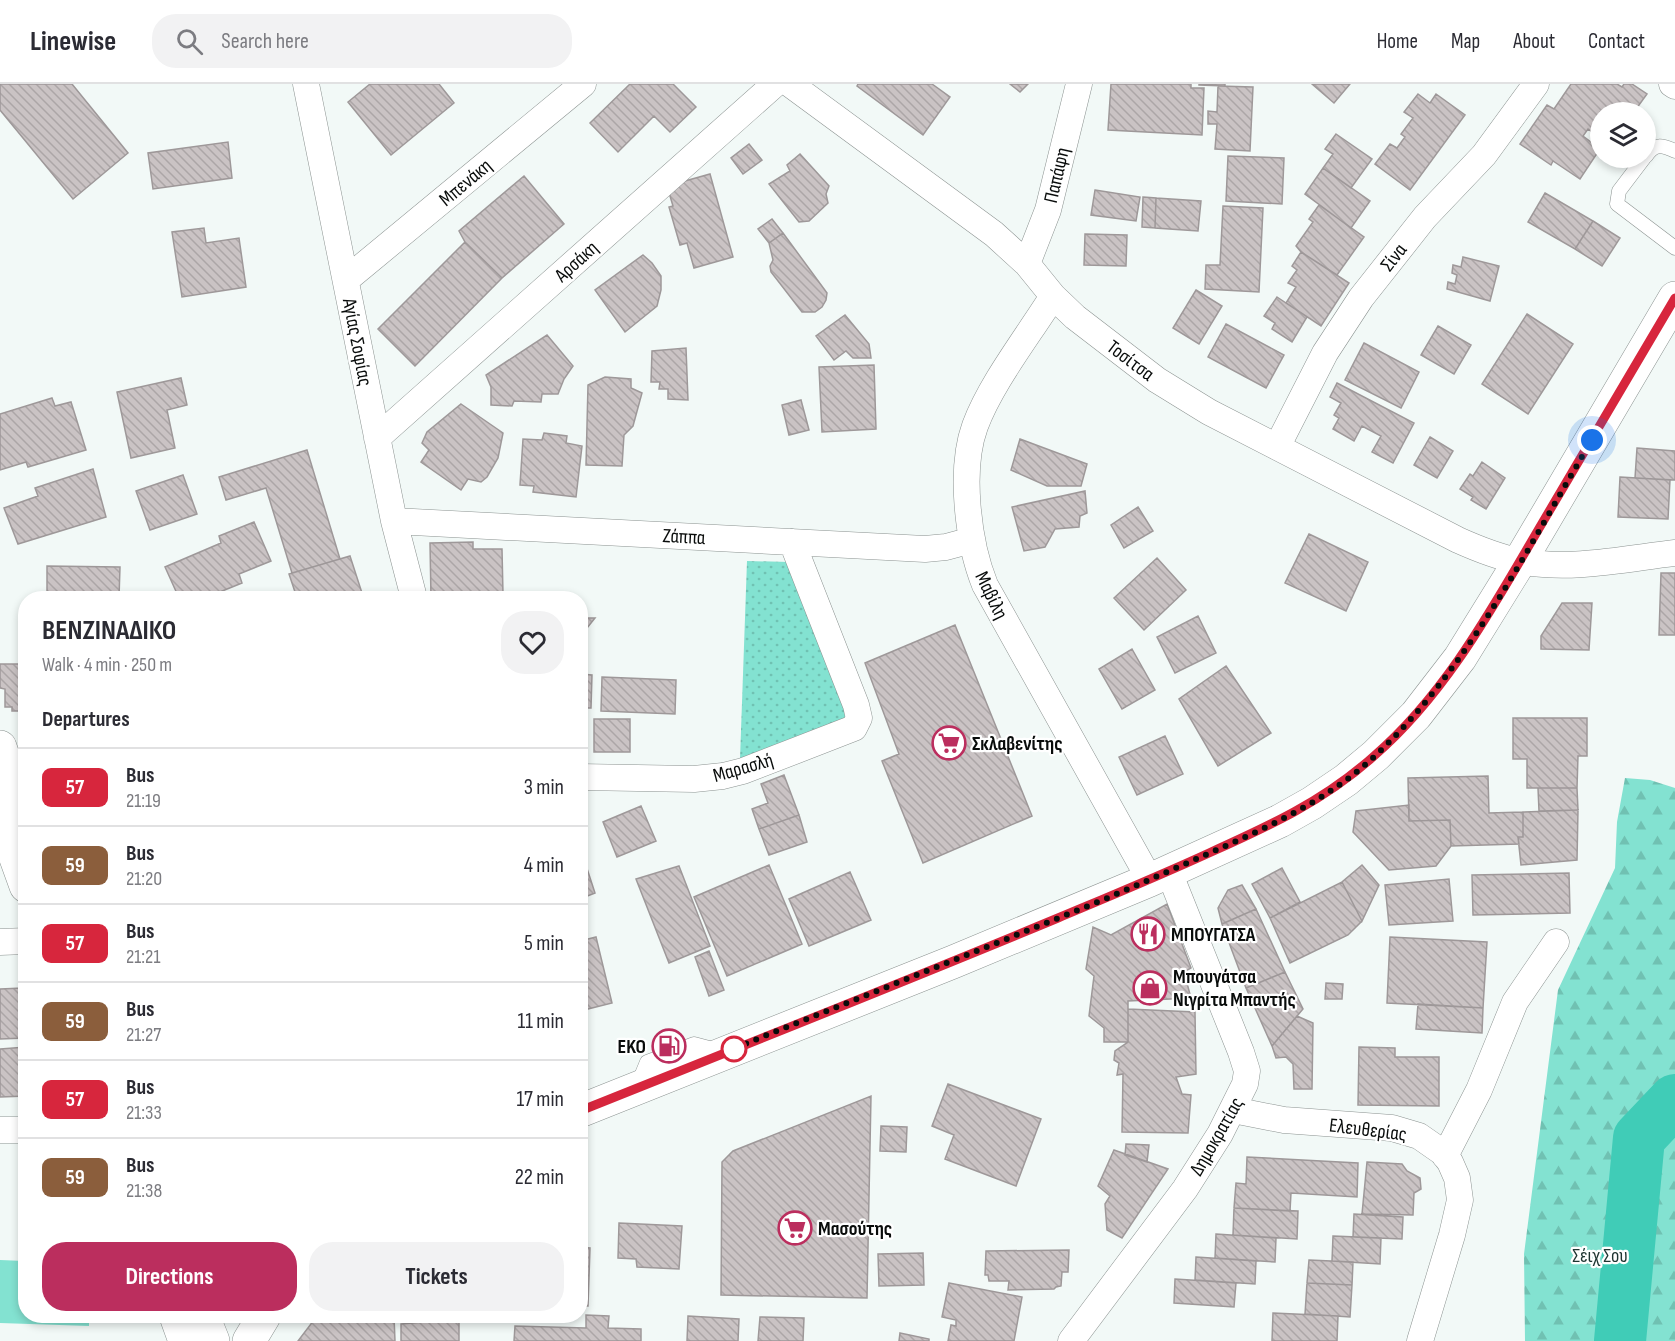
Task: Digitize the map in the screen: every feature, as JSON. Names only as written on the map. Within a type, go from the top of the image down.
[{"type":"main road","points":[[588,1101],[964,957],[1159,876],[1280,821],[1346,780],[1376,755],[1416,715],[1460,658],[1675,298]]},
{"type":"main road","points":[[0,747],[18,800]]},
{"type":"main road","points":[[0,814],[18,864]]},
{"type":"main road","points":[[179,1323],[185,1341]]},
{"type":"main road","points":[[206,1323],[213,1341]]},
{"type":"main road","points":[[249,1341],[260,1323]]},
{"type":"street","name":"Αγίας Σοφίας","points":[[306,84],[394,520],[412,591]]},
{"type":"street","name":"Μπενάκη","points":[[347,279],[583,84]]},
{"type":"street","name":"Αρσάκη","points":[[377,438],[775,84]]},
{"type":"street","name":"Τοσίτσα","points":[[790,84],[994,234],[1027,264],[1053,296],[1075,317],[1157,380],[1209,412],[1458,540],[1500,556],[1520,561],[1566,564],[1675,553]]},
{"type":"street","name":"Παπάφη","points":[[1027,264],[1046,219],[1079,84]]},
{"type":"street","name":"Σίνα","points":[[1277,447],[1325,353],[1361,298],[1425,217],[1484,155],[1536,84]]},
{"type":"street","name":"Μαβίλη","points":[[1053,296],[993,392],[975,428],[968,479],[972,540],[985,585],[1159,876]]},
{"type":"street","name":"Ζάππα","points":[[394,520],[935,549],[972,540]]},
{"type":"street","name":"Μαρασλή","points":[[588,777],[694,779],[723,776],[743,771],[854,728],[860,718],[856,705],[792,542]]},
{"type":"street","name":"Δημοκρατίας","points":[[1071,1341],[1185,1189],[1220,1134],[1245,1084],[1247,1071],[1245,1064],[1214,982],[1159,876]]},
{"type":"street","points":[[0,942],[18,941]]},
{"type":"street","points":[[1445,1156],[1479,1090],[1515,1002],[1556,942]]},
{"type":"street","name":"Ελευθερίας","points":[[1233,1110],[1266,1118],[1392,1128],[1419,1136],[1434,1145],[1445,1156],[1457,1178],[1460,1200],[1452,1235],[1420,1341]]},
{"type":"street","points":[[0,1130],[18,1130]]},
{"type":"lane","points":[[1656,146],[1659,145],[1675,151]]},
{"type":"lane","points":[[1637,168],[1619,191],[1617,204],[1675,248]]},
{"type":"lane","points":[[640,1078],[647,1062],[694,1044],[709,1048]]},
{"type":"green space","points":[[747,561],[790,562],[850,718],[740,759]]},
{"type":"green space","name":"Σέιχ Σου","points":[[1625,778],[1650,780],[1675,788],[1675,1341],[1525,1341],[1524,1254],[1558,990],[1615,868],[1617,822]]},
{"type":"green space","points":[[0,1260],[18,1261],[18,1323],[89,1323],[89,1326],[0,1323]]},
{"type":"building","points":[[0,84],[72,84],[128,153],[73,199],[0,110]]},
{"type":"building","points":[[370,84],[439,84],[454,103],[391,155],[348,102]]},
{"type":"building","points":[[630,84],[673,84],[696,107],[670,132],[654,116],[618,152],[590,123]]},
{"type":"building","points":[[858,84],[932,84],[950,97],[923,135],[857,86]]},
{"type":"building","points":[[1010,84],[1028,84],[1020,92]]},
{"type":"building","points":[[1111,84],[1191,84],[1191,88],[1204,88],[1202,135],[1108,130]]},
{"type":"building","points":[[1225,84],[1225,86],[1199,85]]},
{"type":"building","points":[[1312,84],[1350,84],[1334,103]]},
{"type":"building","points":[[1571,84],[1617,84],[1622,87],[1624,84],[1632,84],[1647,94],[1641,102],[1590,102],[1590,130],[1588,129],[1583,136],[1590,141],[1590,164],[1580,179],[1553,161],[1551,165],[1520,144],[1547,105],[1554,109]]},
{"type":"building","points":[[1218,86],[1253,87],[1250,151],[1215,149],[1217,124],[1208,124],[1208,111],[1217,112]]},
{"type":"building","points":[[1418,94],[1430,103],[1436,94],[1465,115],[1410,190],[1375,164],[1390,144],[1397,148],[1405,137],[1401,134],[1413,118],[1404,112]]},
{"type":"building","points":[[1336,134],[1372,159],[1351,188],[1323,168],[1333,154],[1325,149]]},
{"type":"building","points":[[228,142],[232,178],[153,189],[148,153]]},
{"type":"building","points":[[749,144],[762,160],[743,174],[731,158]]},
{"type":"building","points":[[800,154],[829,186],[826,194],[828,203],[809,221],[799,222],[769,184],[790,171],[787,165]]},
{"type":"building","points":[[1228,156],[1284,158],[1282,204],[1226,201]]},
{"type":"building","points":[[1323,168],[1370,201],[1351,228],[1305,194]]},
{"type":"building","points":[[710,174],[733,257],[694,268],[687,243],[680,245],[669,207],[673,206],[667,186]]},
{"type":"building","points":[[524,176],[564,224],[502,278],[465,242],[459,231]]},
{"type":"building","points":[[1095,190],[1140,197],[1136,221],[1091,215]]},
{"type":"building","points":[[1545,193],[1593,221],[1575,249],[1528,222]]},
{"type":"building","points":[[1143,197],[1156,198],[1155,228],[1142,227]]},
{"type":"building","points":[[1156,198],[1201,201],[1198,231],[1155,228]]},
{"type":"building","points":[[1319,205],[1364,237],[1337,275],[1301,252],[1296,246],[1313,222],[1309,219]]},
{"type":"building","points":[[1223,206],[1263,208],[1259,292],[1205,289],[1206,265],[1220,265]]},
{"type":"building","points":[[772,219],[783,233],[769,243],[758,229]]},
{"type":"building","points":[[1593,221],[1620,238],[1602,266],[1575,249]]},
{"type":"building","points":[[204,228],[206,243],[239,238],[246,287],[182,297],[172,232]]},
{"type":"building","points":[[783,233],[827,293],[822,307],[815,312],[802,312],[771,272],[770,266],[773,260],[769,243]]},
{"type":"building","points":[[1085,234],[1127,235],[1126,266],[1084,265]]},
{"type":"building","points":[[465,242],[502,278],[415,366],[378,329]]},
{"type":"building","points":[[1301,252],[1349,283],[1321,326],[1286,303],[1296,287],[1288,283],[1297,270],[1292,266]]},
{"type":"building","points":[[643,255],[661,276],[661,290],[657,306],[625,332],[595,290]]},
{"type":"building","points":[[1463,257],[1499,266],[1490,301],[1447,289],[1448,282],[1455,284],[1457,275],[1452,273],[1453,265],[1461,267]]},
{"type":"building","points":[[1196,290],[1222,306],[1199,344],[1173,328]]},
{"type":"building","points":[[1277,297],[1307,317],[1292,342],[1272,329],[1275,323],[1264,316]]},
{"type":"building","points":[[1527,314],[1573,344],[1528,414],[1482,384]]},
{"type":"building","points":[[845,315],[869,344],[871,358],[853,358],[846,351],[834,360],[816,336]]},
{"type":"building","points":[[1226,324],[1284,355],[1266,388],[1208,357]]},
{"type":"building","points":[[1438,326],[1471,345],[1454,374],[1421,355]]},
{"type":"building","points":[[547,335],[573,366],[558,394],[542,394],[541,402],[514,401],[512,406],[491,405],[491,387],[486,375]]},
{"type":"building","points":[[1364,343],[1419,372],[1401,408],[1345,380]]},
{"type":"building","points":[[686,348],[688,400],[668,399],[668,389],[659,389],[660,382],[651,382],[652,351]]},
{"type":"building","points":[[874,365],[876,429],[822,432],[819,367]]},
{"type":"building","points":[[605,377],[631,379],[631,388],[642,393],[633,426],[624,435],[622,466],[586,465],[588,385]]},
{"type":"building","points":[[181,378],[187,405],[167,410],[175,448],[131,458],[117,392]]},
{"type":"building","points":[[1337,383],[1414,423],[1393,463],[1372,452],[1381,436],[1362,426],[1354,441],[1333,429],[1339,418],[1334,415],[1341,403],[1330,397]]},
{"type":"building","points":[[52,398],[55,406],[71,402],[86,450],[28,467],[26,462],[0,470],[0,414]]},
{"type":"building","points":[[801,400],[809,430],[789,435],[782,405]]},
{"type":"building","points":[[461,404],[503,433],[498,458],[487,477],[481,482],[468,479],[461,490],[421,462],[429,450],[422,443],[427,432]]},
{"type":"building","points":[[544,433],[567,436],[566,443],[582,446],[576,497],[533,492],[534,486],[520,485],[523,439],[542,440]]},
{"type":"building","points":[[1430,437],[1453,451],[1437,478],[1414,465]]},
{"type":"building","points":[[1020,439],[1087,464],[1081,486],[1047,486],[1011,470]]},
{"type":"building","points":[[1637,448],[1675,451],[1675,480],[1635,478]]},
{"type":"building","points":[[307,450],[340,559],[292,573],[266,488],[226,500],[219,477]]},
{"type":"building","points":[[1482,462],[1505,478],[1486,509],[1471,500],[1473,497],[1460,489],[1470,474],[1473,476]]},
{"type":"building","points":[[93,469],[106,517],[18,544],[4,508],[38,496],[35,488]]},
{"type":"building","points":[[183,475],[197,514],[150,530],[136,491]]},
{"type":"building","points":[[1620,477],[1670,480],[1668,519],[1618,517]]},
{"type":"building","points":[[1085,491],[1087,513],[1080,516],[1079,527],[1055,529],[1045,547],[1024,551],[1012,507]]},
{"type":"building","points":[[1138,507],[1153,531],[1124,548],[1111,525]]},
{"type":"building","points":[[254,522],[271,561],[239,574],[242,583],[222,591],[176,591],[165,567],[221,543],[219,536]]},
{"type":"building","points":[[1309,534],[1368,562],[1346,611],[1285,583]]},
{"type":"building","points":[[473,542],[473,549],[502,549],[503,591],[431,591],[430,543]]},
{"type":"building","points":[[350,556],[361,591],[295,591],[289,574]]},
{"type":"building","points":[[1157,558],[1186,590],[1144,630],[1114,598]]},
{"type":"building","points":[[47,566],[120,567],[119,591],[47,591]]},
{"type":"building","points":[[1661,573],[1675,573],[1675,635],[1659,635]]},
{"type":"building","points":[[1562,603],[1592,603],[1589,650],[1541,649],[1541,636]]},
{"type":"building","points":[[1198,616],[1216,653],[1175,673],[1157,637]]},
{"type":"building","points":[[588,618],[595,618],[588,627]]},
{"type":"building","name":"Σκλαβενίτης","points":[[955,625],[1032,816],[923,863],[882,761],[899,754],[865,663]]},
{"type":"building","points":[[1132,649],[1155,690],[1122,709],[1099,669]]},
{"type":"building","points":[[0,664],[18,664],[18,711],[12,711],[12,707],[5,707],[5,689],[0,688]]},
{"type":"building","points":[[1226,666],[1271,733],[1218,766],[1179,699]]},
{"type":"building","points":[[588,675],[592,675],[591,708],[588,708]]},
{"type":"building","points":[[602,677],[676,680],[675,714],[601,711]]},
{"type":"building","points":[[1513,718],[1587,718],[1587,756],[1578,756],[1577,788],[1527,788],[1527,759],[1513,759]]},
{"type":"building","points":[[594,719],[630,719],[630,752],[594,752]]},
{"type":"building","points":[[1165,736],[1183,774],[1137,795],[1119,757]]},
{"type":"building","points":[[784,775],[799,815],[759,829],[752,809],[768,803],[761,784]]},
{"type":"building","points":[[1488,776],[1489,813],[1523,812],[1523,837],[1518,837],[1519,844],[1451,846],[1450,820],[1409,821],[1408,778]]},
{"type":"building","points":[[1538,788],[1577,788],[1578,810],[1539,811]]},
{"type":"building","points":[[1409,805],[1409,821],[1450,820],[1451,846],[1436,866],[1389,870],[1353,832],[1356,811]]},
{"type":"building","points":[[641,806],[656,841],[617,857],[603,822]]},
{"type":"building","points":[[1578,810],[1577,860],[1521,865],[1518,837],[1523,837],[1523,812]]},
{"type":"building","points":[[799,815],[807,842],[769,855],[759,829]]},
{"type":"building","points":[[769,865],[802,944],[727,976],[694,897]]},
{"type":"building","points":[[1362,865],[1379,885],[1362,921],[1342,882]]},
{"type":"building","points":[[679,866],[710,946],[669,963],[636,879]]},
{"type":"building","points":[[1282,868],[1300,902],[1270,918],[1252,884]]},
{"type":"building","points":[[588,872],[595,893],[588,896]]},
{"type":"building","points":[[850,872],[871,920],[809,946],[789,899]]},
{"type":"building","points":[[1569,873],[1570,913],[1473,915],[1472,875]]},
{"type":"building","points":[[1449,879],[1453,921],[1389,925],[1385,885]]},
{"type":"building","points":[[1342,882],[1362,921],[1348,935],[1290,963],[1270,918]]},
{"type":"building","points":[[1242,885],[1256,909],[1222,924],[1218,908],[1228,890]]},
{"type":"building","points":[[1167,904],[1191,968],[1184,972],[1191,998],[1128,1001],[1128,1042],[1104,1042],[1104,1028],[1089,1016],[1094,976],[1086,969],[1093,927],[1111,935]]},
{"type":"building","points":[[1256,909],[1285,972],[1246,988],[1222,924]]},
{"type":"building","points":[[596,937],[612,1003],[588,1009],[588,939]]},
{"type":"building","points":[[1390,937],[1487,942],[1483,1008],[1387,1003]]},
{"type":"building","points":[[709,951],[724,990],[709,996],[695,957]]},
{"type":"building","points":[[1285,972],[1303,1009],[1272,1046],[1246,988]]},
{"type":"building","points":[[1326,983],[1343,984],[1342,999],[1325,999]]},
{"type":"building","points":[[18,988],[18,1038],[0,1039],[0,989]]},
{"type":"building","points":[[1418,1004],[1483,1008],[1482,1033],[1416,1029]]},
{"type":"building","points":[[1128,1009],[1195,1012],[1196,1074],[1176,1077],[1182,1094],[1191,1095],[1188,1133],[1122,1132],[1123,1074],[1117,1075],[1119,1063],[1114,1060],[1115,1051],[1128,1042]]},
{"type":"building","points":[[1297,1016],[1313,1023],[1312,1089],[1294,1089],[1293,1064],[1286,1057],[1276,1058],[1272,1046]]},
{"type":"building","points":[[1359,1047],[1395,1048],[1395,1057],[1439,1057],[1439,1106],[1358,1105]]},
{"type":"building","points":[[18,1048],[18,1096],[0,1097],[0,1049]]},
{"type":"building","points":[[948,1084],[1041,1119],[1016,1186],[945,1159],[954,1135],[932,1126]]},
{"type":"building","name":"Μασούτης","points":[[871,1096],[867,1298],[721,1295],[722,1162],[733,1151]]},
{"type":"building","points":[[881,1126],[907,1127],[906,1152],[880,1151]]},
{"type":"building","points":[[1126,1144],[1149,1145],[1147,1162],[1125,1155]]},
{"type":"building","points":[[1114,1150],[1168,1169],[1122,1238],[1107,1230],[1105,1204],[1110,1196],[1098,1186]]},
{"type":"building","points":[[1247,1157],[1358,1163],[1357,1197],[1291,1193],[1290,1211],[1234,1208],[1236,1183],[1246,1184]]},
{"type":"building","points":[[1367,1162],[1402,1164],[1407,1171],[1420,1178],[1421,1189],[1414,1193],[1413,1215],[1362,1214]]},
{"type":"building","points":[[1234,1208],[1298,1211],[1297,1239],[1233,1235]]},
{"type":"building","points":[[1354,1214],[1403,1217],[1402,1239],[1353,1237]]},
{"type":"building","points":[[619,1223],[682,1226],[679,1269],[637,1267],[636,1259],[618,1258]]},
{"type":"building","points":[[1216,1234],[1276,1238],[1275,1262],[1215,1258]]},
{"type":"building","points":[[1333,1236],[1381,1238],[1380,1264],[1332,1261]]},
{"type":"building","points":[[588,1248],[590,1248],[588,1306]]},
{"type":"building","points":[[1069,1250],[1068,1272],[1062,1272],[1061,1286],[1054,1289],[1008,1290],[1009,1281],[989,1281],[988,1275],[985,1275],[986,1251]]},
{"type":"building","points":[[923,1253],[924,1285],[879,1286],[878,1254]]},
{"type":"building","points":[[1196,1257],[1256,1261],[1255,1284],[1195,1280]]},
{"type":"building","points":[[1309,1260],[1353,1262],[1352,1285],[1307,1283]]},
{"type":"building","points":[[1175,1279],[1236,1283],[1234,1307],[1174,1303]]},
{"type":"building","points":[[949,1283],[1022,1297],[1014,1341],[948,1341],[951,1325],[956,1326],[956,1320],[942,1317]]},
{"type":"building","points":[[1307,1283],[1352,1285],[1350,1317],[1305,1314]]},
{"type":"building","points":[[1273,1313],[1338,1316],[1337,1341],[1272,1341]]},
{"type":"building","points":[[588,1315],[609,1316],[608,1328],[641,1329],[641,1341],[514,1341],[515,1326],[586,1328]]},
{"type":"building","points":[[688,1316],[739,1319],[738,1341],[687,1341]]},
{"type":"building","points":[[760,1317],[804,1318],[803,1341],[758,1341]]},
{"type":"building","points":[[312,1323],[394,1323],[395,1341],[298,1341]]},
{"type":"building","points":[[459,1323],[459,1341],[401,1341],[401,1324]]},
{"type":"building","points":[[900,1333],[929,1339],[929,1341],[899,1341]]},
{"type":"waterway","points":[[1620,1341],[1639,1138],[1675,1100]]},
{"type":"bus line","name":"57","points":[[588,1108],[953,962],[1150,880],[1280,821],[1346,780],[1376,755],[1416,715],[1460,658],[1497,600],[1675,298]]},
{"type":"place","name":"Σκλαβενίτης","points":[[949,743]]},
{"type":"place","name":"ΜΠΟΥΓΑΤΣΑ","points":[[1148,934]]},
{"type":"place","name":"Μπουγάτσα Νιγρίτα Μπαντής","points":[[1150,988]]},
{"type":"place","name":"EKO","points":[[669,1046]]},
{"type":"place","name":"Μασούτης","points":[[795,1228]]},
{"type":"route","points":[[734,1049],[725,1052],[953,962],[1169,872],[1280,821],[1346,780],[1376,755],[1416,715],[1460,658],[1592,440]]}]
